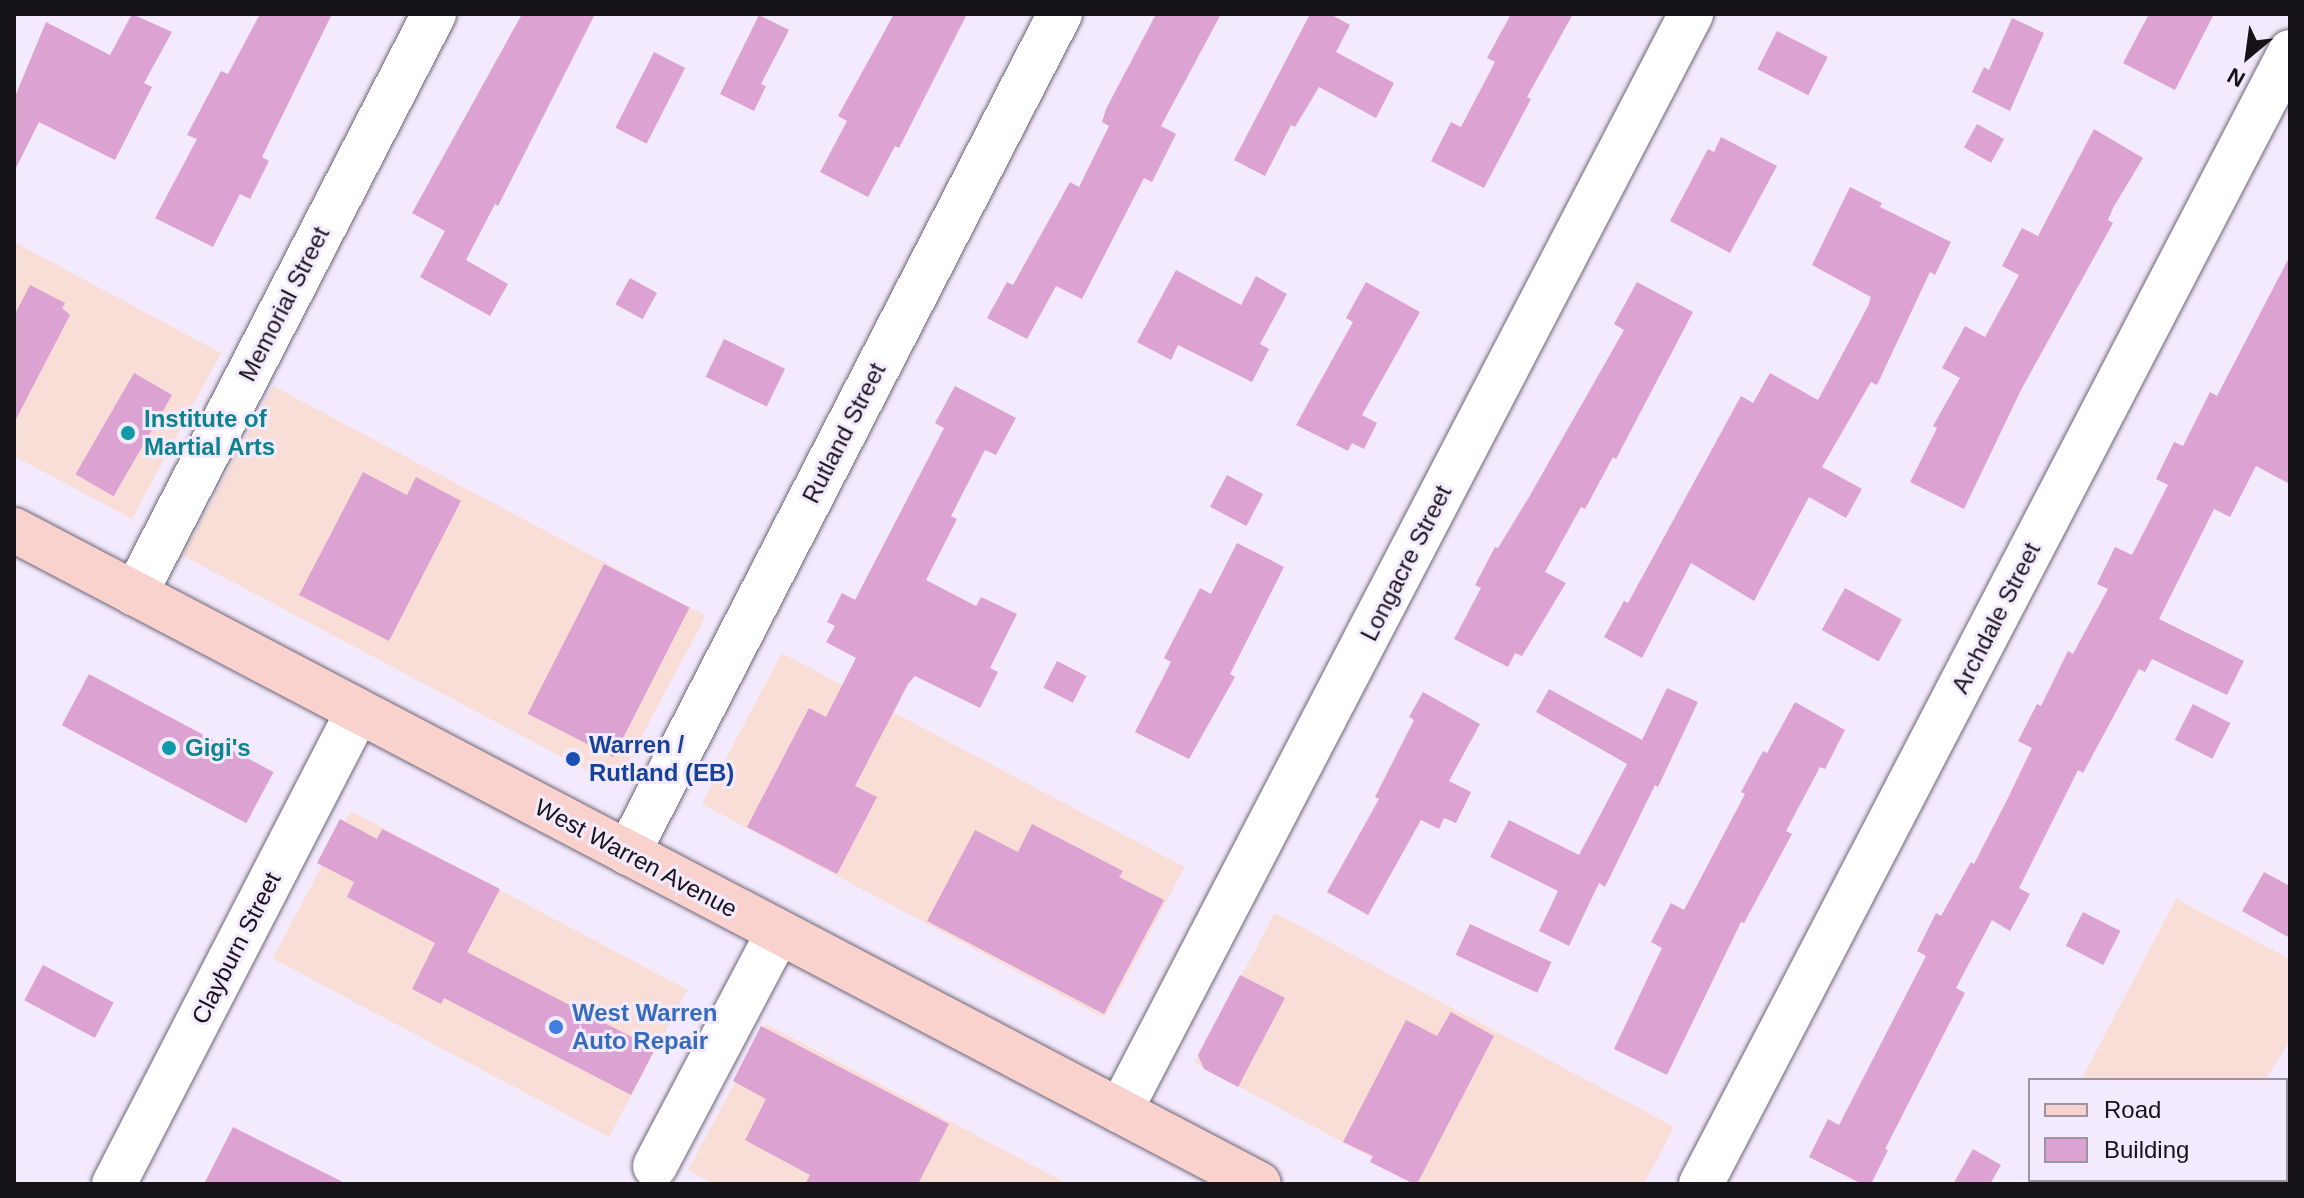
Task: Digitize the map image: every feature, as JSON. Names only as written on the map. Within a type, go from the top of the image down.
[{"type":"main road","name":"West Warren Avenue","points":[[14,530],[1120,1111],[1206,1172],[1259,1184]]},
{"type":"street","name":"Memorial Street","points":[[135,594],[434,14]]},
{"type":"street","name":"Rutland Street","points":[[628,853],[1060,14]]},
{"type":"street","name":"Longacre Street","points":[[1120,1111],[1691,14]]},
{"type":"street","name":"Archdale Street","points":[[1701,1184],[2290,52]]},
{"type":"street","name":"Clayburn Street","points":[[114,1184],[358,711]]},
{"type":"street","points":[[655,1166],[778,933]]},
{"type":"shaded area","points":[[14,242],[221,353],[132,519],[14,456]]},
{"type":"shaded area","points":[[273,386],[706,616],[616,786],[183,556]]},
{"type":"shaded area","points":[[782,653],[1185,867],[1104,1018],[702,804]]},
{"type":"shaded area","points":[[351,811],[687,990],[609,1137],[273,958]]},
{"type":"shaded area","points":[[2176,899],[2290,959],[2290,1041],[2266,1078],[2082,1078]]},
{"type":"shaded area","points":[[1275,913],[1674,1127],[1644,1184],[1421,1184],[1195,1063]]},
{"type":"shaded area","points":[[766,1024],[1068,1184],[714,1184],[688,1170]]},
{"type":"shaded area","points":[[2028,1180],[2198,1182],[2197,1184],[2026,1184]]},
{"type":"building","points":[[132,14],[172,32],[144,83],[152,87],[115,160],[39,122],[14,172],[14,99],[46,22],[110,55]]},
{"type":"building","points":[[260,14],[332,14],[262,157],[269,161],[250,199],[240,194],[213,247],[155,218],[197,139],[187,135],[221,71],[228,74]]},
{"type":"building","points":[[522,14],[595,14],[498,206],[495,204],[466,260],[508,284],[490,316],[420,277],[445,231],[412,213]]},
{"type":"building","points":[[894,14],[967,14],[899,148],[895,146],[868,197],[820,172],[847,121],[838,116]]},
{"type":"building","points":[[1156,14],[1221,14],[1161,126],[1176,134],[1152,182],[1144,178],[1082,299],[1056,286],[1027,339],[987,318],[1007,282],[1013,285],[1070,182],[1079,187],[1109,126],[1102,122],[1106,109]]},
{"type":"building","points":[[1310,14],[1330,14],[1350,25],[1336,52],[1394,83],[1376,118],[1319,87],[1295,127],[1291,125],[1265,176],[1234,160]]},
{"type":"building","points":[[1511,14],[1573,14],[1527,97],[1531,99],[1484,188],[1431,161],[1451,122],[1461,127],[1495,62],[1487,58]]},
{"type":"building","points":[[2149,14],[2214,14],[2175,90],[2123,63]]},
{"type":"building","points":[[759,15],[789,30],[761,84],[766,86],[754,111],[720,94]]},
{"type":"building","points":[[2012,18],[2044,33],[2010,111],[1972,92],[1984,67],[1989,70]]},
{"type":"building","points":[[1777,31],[1828,57],[1808,95],[1757,69]]},
{"type":"building","points":[[654,52],[685,68],[647,144],[615,128]]},
{"type":"building","points":[[1977,124],[2004,139],[1991,163],[1964,148]]},
{"type":"building","points":[[2094,129],[2143,158],[2113,208],[2108,220],[2113,223],[2021,390],[1964,509],[1910,482],[1937,428],[1933,426],[1960,378],[1942,368],[1965,326],[1985,337],[2019,275],[2002,266],[2022,228],[2038,236]]},
{"type":"building","points":[[1721,137],[1777,166],[1730,253],[1670,221],[1708,149],[1714,152]]},
{"type":"building","points":[[1850,187],[1882,203],[1880,207],[1951,242],[1935,275],[1930,272],[1877,385],[1871,382],[1822,467],[1862,489],[1846,518],[1809,497],[1754,601],[1691,563],[1642,658],[1604,637],[1624,601],[1628,603],[1741,396],[1753,403],[1770,373],[1818,400],[1868,306],[1871,297],[1812,265]]},
{"type":"building","points":[[2290,256],[2290,484],[2256,466],[2230,517],[2214,509],[2159,619],[2244,661],[2227,695],[2152,659],[2145,672],[2139,669],[2083,773],[2078,770],[2019,888],[2030,894],[2010,931],[1992,920],[1956,988],[1965,993],[1885,1149],[1888,1150],[1871,1184],[1862,1184],[1809,1157],[1828,1119],[1839,1125],[1926,956],[1917,951],[1936,913],[1941,916],[1971,862],[1974,864],[2007,800],[2032,748],[2018,741],[2037,704],[2041,706],[2068,651],[2073,654],[2108,589],[2097,584],[2115,547],[2132,555],[2168,485],[2156,479],[2174,442],[2183,446],[2210,392],[2217,396]]},
{"type":"building","points":[[1176,270],[1241,305],[1256,276],[1287,294],[1260,344],[1269,349],[1252,382],[1178,345],[1171,360],[1137,342]]},
{"type":"building","points":[[630,278],[657,293],[643,319],[615,304]]},
{"type":"building","points":[[1366,282],[1420,312],[1362,415],[1377,423],[1364,449],[1352,443],[1348,451],[1296,425],[1353,322],[1346,318]]},
{"type":"building","points":[[1637,282],[1693,312],[1616,459],[1613,457],[1585,509],[1581,507],[1545,572],[1566,583],[1522,656],[1515,653],[1508,667],[1454,639],[1481,588],[1475,585],[1495,547],[1498,548],[1529,497],[1624,330],[1614,324]]},
{"type":"building","points":[[30,285],[65,303],[62,308],[70,315],[14,423],[14,316]]},
{"type":"building","points":[[724,339],[785,369],[767,407],[706,377]]},
{"type":"building","name":"Institute of Martial Arts","points":[[134,373],[172,395],[114,496],[76,474]]},
{"type":"building","points":[[955,386],[1016,418],[996,455],[985,450],[951,516],[957,519],[926,580],[976,606],[981,597],[1017,614],[990,668],[998,672],[980,708],[915,676],[908,684],[855,786],[877,797],[837,874],[747,827],[809,708],[826,717],[856,658],[826,642],[835,626],[827,622],[842,593],[855,600],[944,428],[935,423]]},
{"type":"building","points":[[363,472],[407,495],[416,477],[461,501],[389,641],[299,595]]},
{"type":"building","points":[[1227,475],[1263,494],[1246,526],[1210,507]]},
{"type":"building","points":[[1237,543],[1284,567],[1230,674],[1235,677],[1189,759],[1135,732],[1171,662],[1164,658],[1200,588],[1211,594]]},
{"type":"building","points":[[604,564],[690,608],[613,757],[528,714]]},
{"type":"building","points":[[1845,588],[1902,620],[1879,661],[1822,630]]},
{"type":"building","points":[[1057,661],[1086,676],[1073,703],[1043,688]]},
{"type":"building","name":"Gigi's","points":[[89,674],[274,772],[246,823],[62,725]]},
{"type":"building","points":[[1667,688],[1698,702],[1658,787],[1655,785],[1605,887],[1599,883],[1569,946],[1539,931],[1558,891],[1490,857],[1509,820],[1579,855],[1627,764],[1536,712],[1549,689],[1642,740]]},
{"type":"building","points":[[1423,692],[1480,724],[1449,781],[1471,792],[1456,823],[1444,818],[1439,829],[1421,820],[1368,915],[1327,892],[1379,799],[1375,797],[1414,720],[1409,717]]},
{"type":"building","points":[[1795,702],[1845,730],[1825,769],[1820,767],[1786,831],[1792,834],[1744,923],[1741,922],[1667,1075],[1614,1049],[1662,948],[1651,942],[1671,903],[1684,910],[1745,794],[1741,792]]},
{"type":"building","points":[[2193,704],[2230,723],[2212,759],[2175,740]]},
{"type":"building","points":[[340,819],[377,839],[382,829],[500,889],[467,952],[655,1049],[631,1095],[444,998],[441,1004],[412,989],[435,943],[347,897],[354,882],[317,863]]},
{"type":"building","points":[[1032,824],[1123,871],[1119,877],[1164,900],[1104,1014],[927,921],[975,830],[1018,852]]},
{"type":"building","points":[[2264,872],[2290,886],[2290,938],[2242,911]]},
{"type":"building","points":[[2083,912],[2120,931],[2103,965],[2066,946]]},
{"type":"building","points":[[1470,924],[1552,962],[1537,993],[1456,955]]},
{"type":"building","points":[[43,965],[114,1003],[95,1038],[24,1000]]},
{"type":"building","points":[[1240,975],[1285,998],[1238,1087],[1204,1069],[1198,1055]]},
{"type":"building","points":[[1451,1012],[1494,1036],[1417,1184],[1414,1184],[1370,1162],[1373,1156],[1343,1142],[1406,1020],[1437,1036]]},
{"type":"building","points":[[761,1026],[949,1124],[918,1184],[805,1184],[810,1175],[745,1140],[766,1099],[733,1081]]},
{"type":"building","points":[[233,1127],[347,1184],[204,1184]]},
{"type":"building","points":[[1973,1149],[2001,1165],[1990,1184],[1953,1184]]},
{"type":"place","name":"Institute of Martial Arts","points":[[128,433]]},
{"type":"place","name":"Gigi's","points":[[169,748]]},
{"type":"place","name":"Warren / Rutland (EB)","points":[[573,759]]},
{"type":"place","name":"West Warren Auto Repair","points":[[556,1027]]}]
